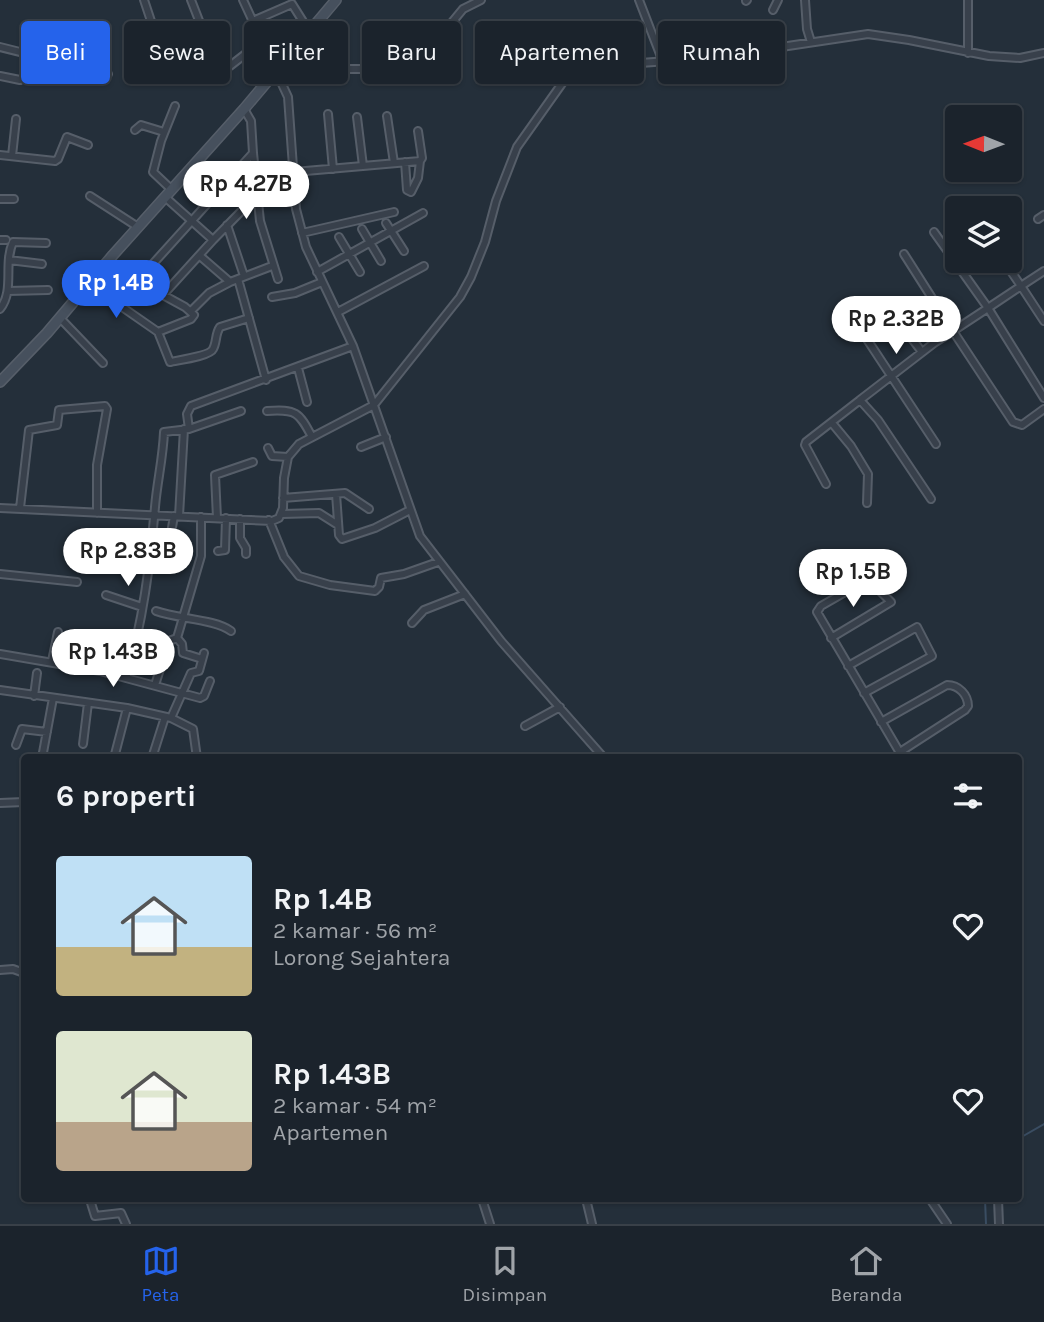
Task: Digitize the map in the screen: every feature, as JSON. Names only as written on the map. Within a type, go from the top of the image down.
[{"type":"street","points":[[144,0],[159,45],[167,60],[185,56],[202,47],[200,23],[191,0]]},
{"type":"street","points":[[243,0],[253,21],[292,4],[303,21]]},
{"type":"street","points":[[318,21],[336,0]]},
{"type":"street","points":[[348,69],[402,69],[435,43],[463,9],[481,0]]},
{"type":"street","points":[[639,0],[658,49]]},
{"type":"street","points":[[773,10],[778,0]]},
{"type":"street","points":[[805,0],[807,29],[811,42]]},
{"type":"street","points":[[968,0],[968,53]]},
{"type":"street","points":[[785,46],[868,34],[968,53],[1020,58],[1044,53]]},
{"type":"street","points":[[0,47],[21,54]]},
{"type":"street","points":[[230,66],[244,55]]},
{"type":"street","points":[[0,508],[155,516],[269,520],[279,518],[282,514],[288,457],[299,444],[374,405],[460,297],[485,242],[496,201],[517,147],[573,68],[658,62]]},
{"type":"street","points":[[0,76],[20,80]]},
{"type":"street","points":[[0,382],[60,318],[266,84]]},
{"type":"street","points":[[283,84],[290,107],[295,195],[302,233],[317,272],[353,345],[420,536],[501,641],[601,754]]},
{"type":"street","points":[[173,190],[153,172],[164,132],[175,106]]},
{"type":"street","points":[[244,109],[251,121],[260,221],[278,279]]},
{"type":"street","points":[[328,114],[333,169]]},
{"type":"street","points":[[387,116],[394,163]]},
{"type":"street","points":[[358,117],[363,166]]},
{"type":"street","points":[[12,156],[16,119]]},
{"type":"street","points":[[135,130],[141,125],[164,132]]},
{"type":"street","points":[[405,163],[407,190],[411,192],[418,178],[422,158],[418,131]]},
{"type":"street","points":[[0,155],[57,161],[67,137],[88,145]]},
{"type":"street","points":[[158,332],[191,319],[194,315],[141,277],[253,153]]},
{"type":"street","points":[[294,172],[421,161]]},
{"type":"street","points":[[163,295],[257,195],[295,195]]},
{"type":"street","points":[[90,196],[138,227]]},
{"type":"street","points":[[164,197],[214,240]]},
{"type":"street","points":[[0,199],[14,199]]},
{"type":"street","points":[[302,233],[394,212]]},
{"type":"street","points":[[317,272],[423,213]]},
{"type":"street","points":[[386,223],[404,251]]},
{"type":"street","points":[[227,225],[266,380]]},
{"type":"street","points":[[362,229],[381,261]]},
{"type":"street","points":[[934,232],[988,308],[1044,398]]},
{"type":"street","points":[[339,237],[360,272]]},
{"type":"street","points":[[0,309],[8,291],[11,245],[15,241],[46,243]]},
{"type":"street","points":[[904,254],[1013,422],[1022,425],[1044,409]]},
{"type":"street","points":[[200,257],[230,282]]},
{"type":"street","points":[[9,261],[42,264]]},
{"type":"street","points":[[191,311],[209,293],[272,266]]},
{"type":"street","points":[[338,312],[424,266]]},
{"type":"street","points":[[1012,273],[1044,321]]},
{"type":"street","points":[[826,484],[805,444],[922,352],[1041,273]]},
{"type":"street","points":[[272,297],[295,293],[322,282]]},
{"type":"street","points":[[89,284],[158,332],[170,362],[209,353],[214,347],[220,327],[249,318]]},
{"type":"street","points":[[8,291],[48,290]]},
{"type":"street","points":[[884,302],[922,352]]},
{"type":"street","points":[[849,312],[936,444]]},
{"type":"street","points":[[60,318],[103,363]]},
{"type":"street","points":[[168,550],[176,516],[187,414],[191,406],[298,368],[353,345]]},
{"type":"street","points":[[0,367],[11,370]]},
{"type":"street","points":[[298,368],[307,401]]},
{"type":"street","points":[[860,400],[878,420],[931,499]]},
{"type":"street","points":[[20,509],[29,430],[57,425],[60,410],[104,406],[107,409],[106,421],[96,476],[97,513]]},
{"type":"street","points":[[267,411],[286,410],[297,413],[312,437]]},
{"type":"street","points":[[125,678],[132,659],[142,607],[164,432],[187,429],[241,411]]},
{"type":"street","points":[[832,423],[851,446],[868,474],[867,503]]},
{"type":"street","points":[[361,447],[386,438]]},
{"type":"street","points":[[268,448],[272,456],[288,457]]},
{"type":"street","points":[[217,518],[215,475],[253,462]]},
{"type":"street","points":[[336,494],[340,538],[346,539],[375,528],[410,510]]},
{"type":"street","points":[[283,498],[349,495],[369,509]]},
{"type":"street","points":[[282,514],[319,513],[338,525]]},
{"type":"street","points":[[155,685],[169,641],[177,638],[184,619],[201,556],[201,517]]},
{"type":"street","points":[[218,551],[225,550],[226,518]]},
{"type":"street","points":[[240,519],[240,538],[246,548],[246,555]]},
{"type":"street","points":[[269,520],[285,556],[295,572],[305,579],[375,591],[381,578],[404,574],[438,562]]},
{"type":"street","points":[[0,574],[77,582]]},
{"type":"street","points":[[831,638],[891,602],[868,579],[821,606],[817,612],[831,638],[900,754]]},
{"type":"street","points":[[412,623],[425,610],[465,594]]},
{"type":"street","points":[[106,595],[142,607]]},
{"type":"street","points":[[156,611],[218,624],[231,631]]},
{"type":"street","points":[[848,666],[917,627],[932,656],[864,694]]},
{"type":"street","points":[[52,661],[58,632]]},
{"type":"street","points":[[154,754],[168,718],[183,694],[191,673],[199,671],[203,656],[183,653],[177,638]]},
{"type":"street","points":[[0,654],[52,661],[203,697],[210,681]]},
{"type":"street","points":[[34,696],[37,673]]},
{"type":"street","points":[[881,722],[947,685],[957,687],[965,696],[968,706],[965,710],[902,754]]},
{"type":"street","points":[[0,690],[127,708],[168,718],[193,729],[196,754]]},
{"type":"street","points":[[43,754],[53,698]]},
{"type":"street","points":[[83,744],[88,703]]},
{"type":"street","points":[[525,726],[560,707]]},
{"type":"street","points":[[115,754],[127,708]]},
{"type":"street","points":[[16,745],[22,729],[47,732]]},
{"type":"street","points":[[0,803],[21,803]]},
{"type":"street","points":[[0,970],[13,969],[21,972]]},
{"type":"street","points":[[483,1202],[490,1224]]},
{"type":"street","points":[[587,1202],[592,1224]]},
{"type":"street","points":[[932,1202],[947,1224]]},
{"type":"street","points":[[998,1202],[999,1224]]},
{"type":"street","points":[[90,1203],[95,1216],[121,1213],[126,1224]]},
{"type":"waterway","points":[[1022,1137],[1044,1124]]},
{"type":"waterway","points":[[985,1202],[986,1224]]}]
